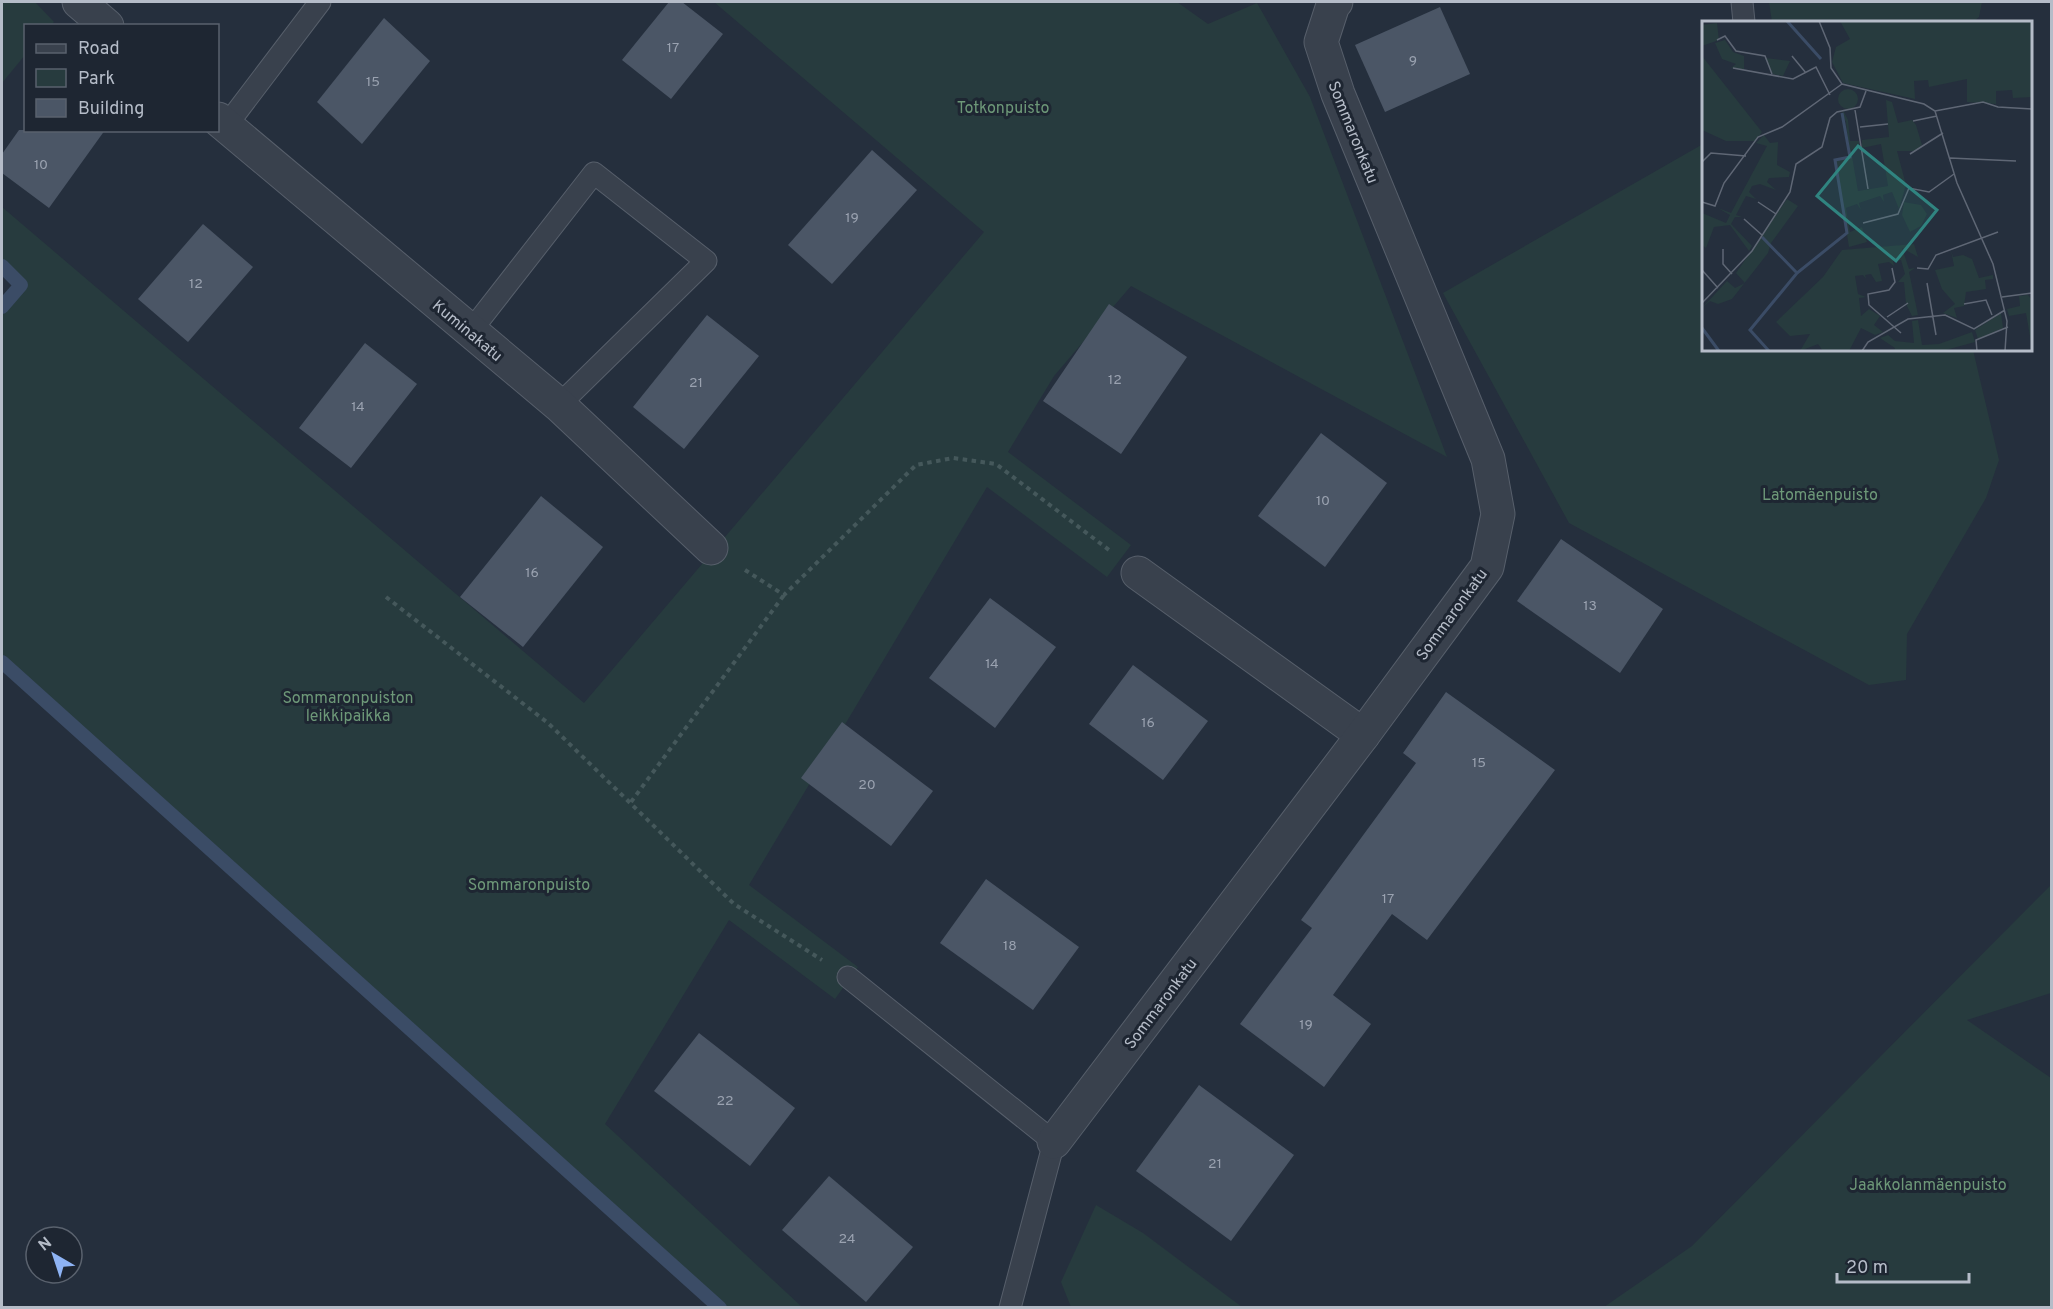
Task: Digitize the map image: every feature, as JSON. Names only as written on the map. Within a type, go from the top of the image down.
[{"type":"street","points":[[79,2],[105,24]]},
{"type":"street","name":"Sommaronkatu","points":[[1054,1142],[1363,735],[1487,567],[1498,514],[1488,459],[1338,94],[1321,42],[1332,3]]},
{"type":"street","name":"Kuminakatu","points":[[222,123],[559,405],[711,548]]},
{"type":"street","points":[[1138,573],[1363,735]]},
{"type":"lane","points":[[222,123],[320,2]]},
{"type":"lane","points":[[1742,2],[1744,21]]},
{"type":"lane","points":[[470,332],[594,173],[706,261],[559,405]]},
{"type":"lane","points":[[848,977],[1054,1142],[1010,1308]]},
{"type":"path","points":[[631,801],[784,595],[916,465],[953,458],[996,464],[1138,573]]},
{"type":"path","points":[[711,548],[784,595]]},
{"type":"path","points":[[386,597],[548,723],[734,903],[848,977]]},
{"type":"green space","points":[[2,2],[35,2],[54,22],[52,24],[24,24],[24,56],[2,83]]},
{"type":"green space","name":"Sommaronpuisto","points":[[714,2],[1177,2],[1208,24],[1257,3],[1310,97],[1447,457],[1131,286],[1054,376],[1008,452],[1131,545],[1107,577],[987,487],[749,885],[858,967],[835,999],[729,920],[605,1124],[802,1307],[720,1307],[2,662],[2,307],[20,285],[2,266],[2,207],[584,703],[984,232]]},
{"type":"green space","points":[[1769,2],[1982,2],[1979,17],[1974,21],[1772,21]]},
{"type":"green space","name":"Latomäenpuisto","points":[[1702,145],[1702,351],[1973,351],[1999,460],[1986,498],[1907,634],[1906,680],[1869,685],[1569,523],[1443,293]]},
{"type":"green space","name":"Jaakkolanmäenpuisto","points":[[2051,885],[2051,993],[1967,1020],[2051,1078],[2052,1306],[1604,1307],[1692,1246]]},
{"type":"green space","points":[[1096,1205],[1143,1233],[1242,1307],[1071,1307],[1061,1282]]},
{"type":"building","points":[[669,2],[682,2],[723,34],[671,99],[622,60]]},
{"type":"building","points":[[1440,7],[1470,74],[1385,112],[1355,45]]},
{"type":"building","points":[[384,18],[430,61],[362,144],[317,102]]},
{"type":"building","points":[[19,130],[24,130],[24,132],[104,132],[49,208],[2,173],[2,154]]},
{"type":"building","points":[[872,150],[917,190],[832,284],[788,245]]},
{"type":"building","points":[[203,224],[253,267],[188,342],[138,299]]},
{"type":"building","points":[[1109,304],[1187,357],[1121,454],[1043,401]]},
{"type":"building","points":[[707,315],[759,356],[684,449],[633,407]]},
{"type":"building","points":[[365,343],[417,384],[351,468],[299,428]]},
{"type":"building","points":[[1321,433],[1387,483],[1325,567],[1258,516]]},
{"type":"building","points":[[541,496],[603,547],[523,647],[460,597]]},
{"type":"building","points":[[1561,539],[1663,609],[1620,673],[1517,601]]},
{"type":"building","points":[[990,598],[1056,647],[995,728],[929,678]]},
{"type":"building","points":[[1133,665],[1208,721],[1163,780],[1089,724]]},
{"type":"building","points":[[1446,692],[1555,770],[1427,940],[1392,914],[1333,995],[1371,1024],[1324,1087],[1240,1024],[1312,928],[1301,920],[1416,763],[1403,753]]},
{"type":"building","points":[[842,722],[933,791],[891,846],[801,778]]},
{"type":"building","points":[[986,879],[1079,947],[1033,1010],[940,943]]},
{"type":"building","points":[[699,1033],[795,1108],[750,1166],[654,1091]]},
{"type":"building","points":[[1199,1085],[1294,1155],[1231,1241],[1136,1171]]},
{"type":"building","points":[[829,1176],[913,1247],[866,1302],[782,1230]]},
{"type":"waterway","points":[[2,266],[21,285],[2,307]]},
{"type":"waterway","points":[[2,662],[720,1308]]},
{"type":"park label","name":"Totkonpuisto","points":[[1003,107]]},
{"type":"park label","name":"Sommaronpuiston leikkipaikka","points":[[348,706]]}]
